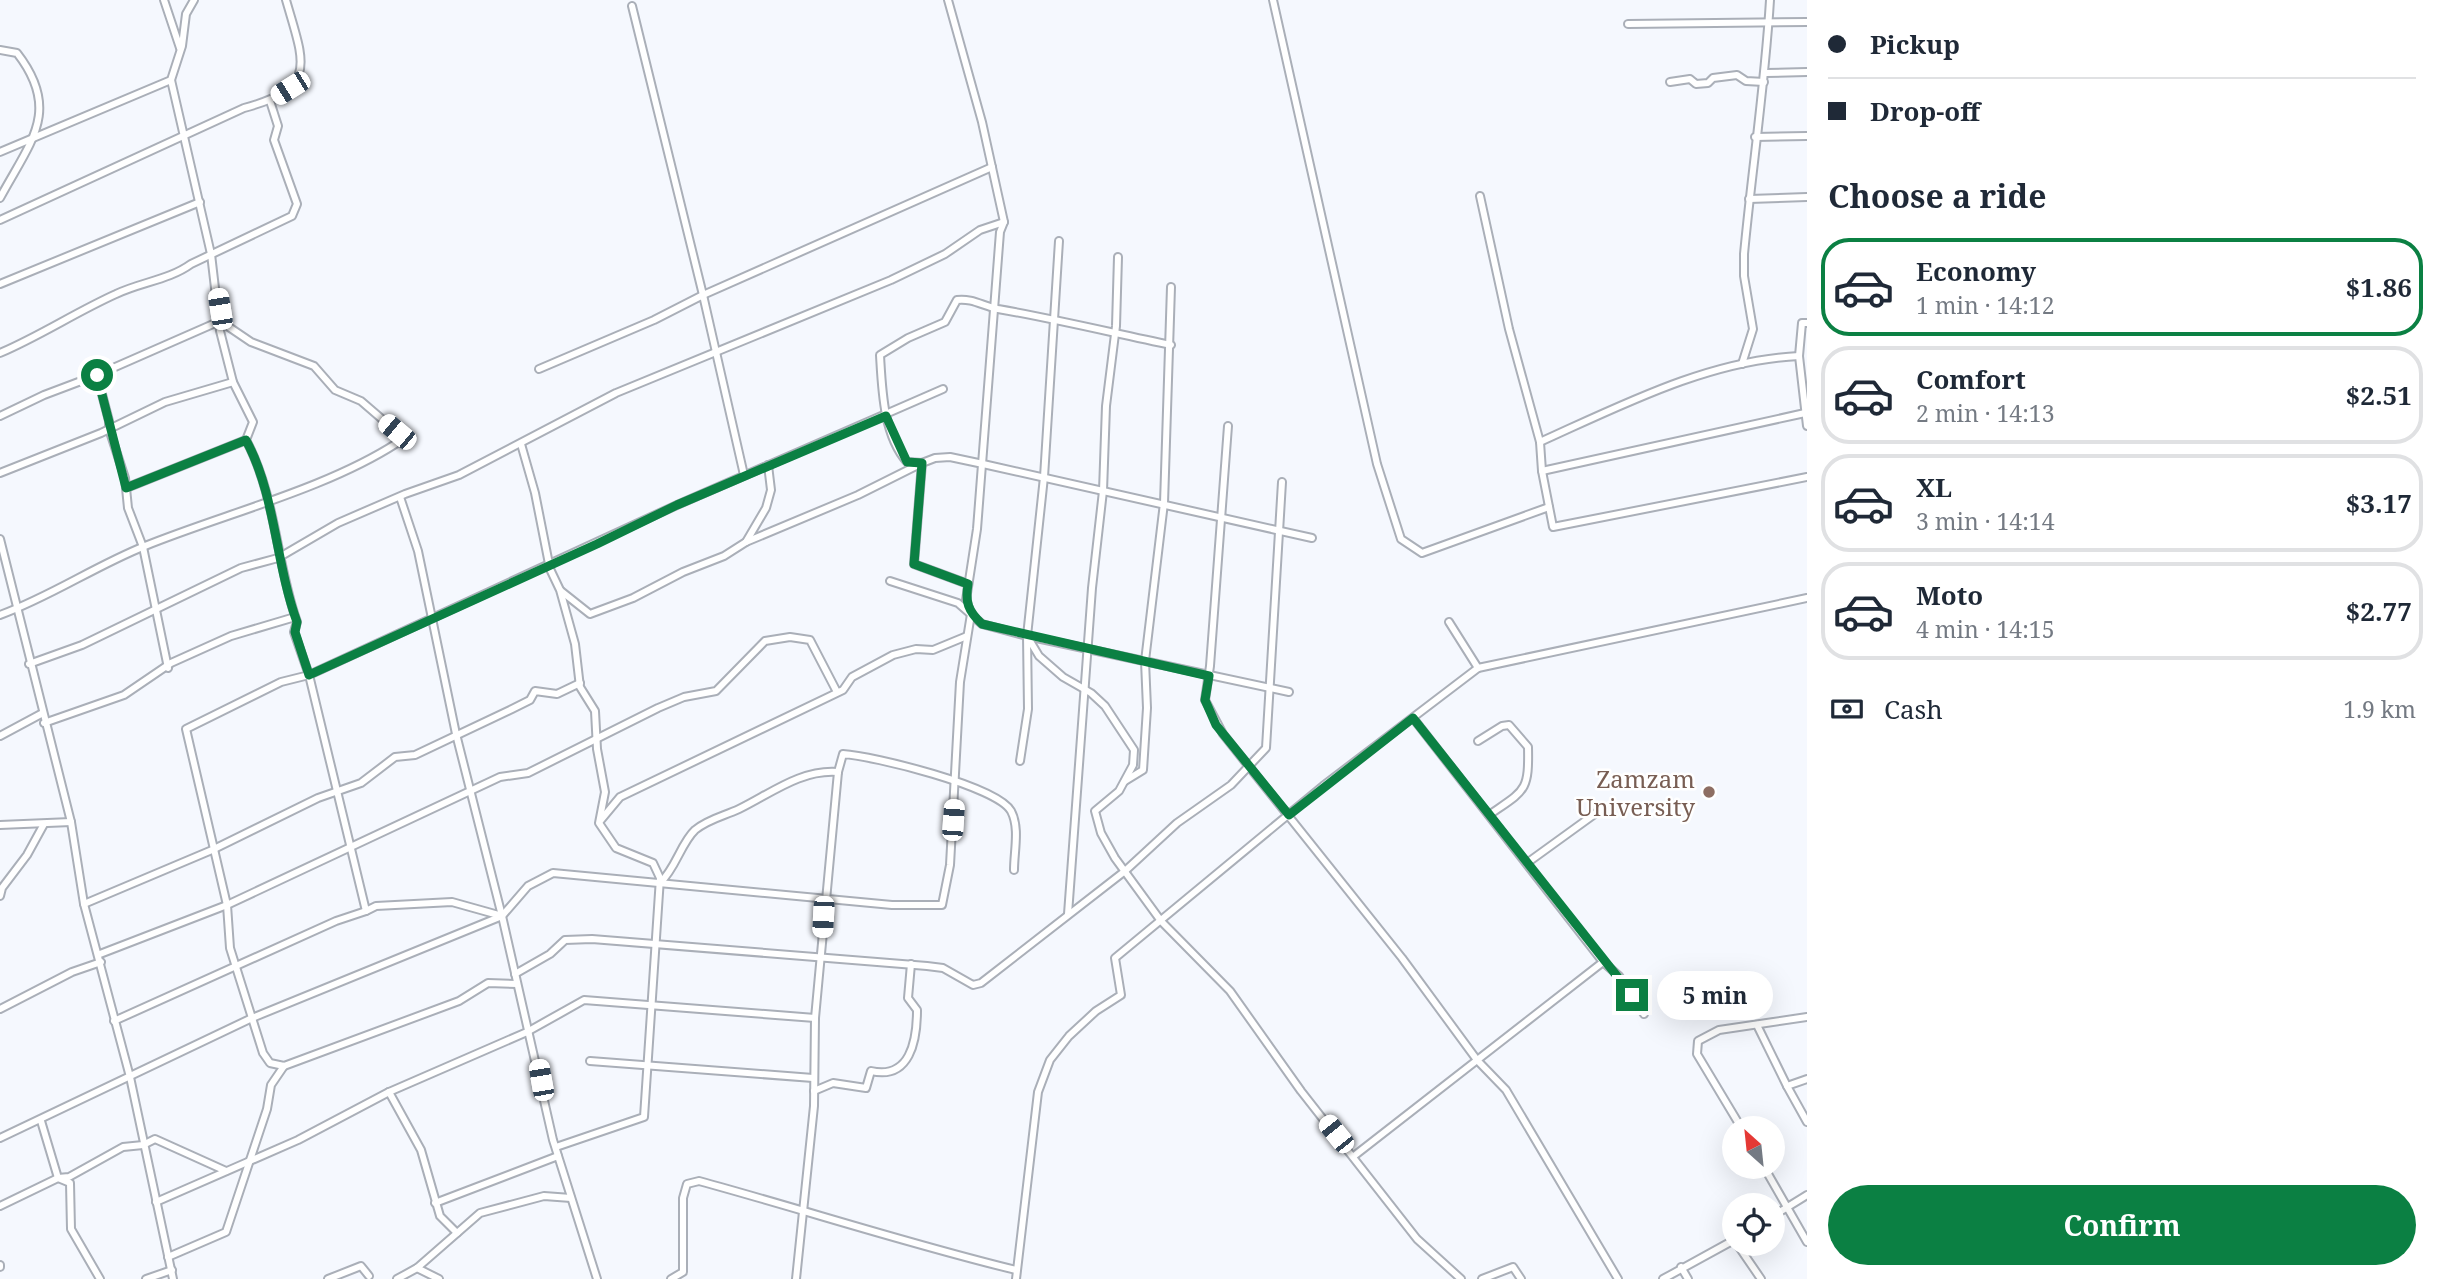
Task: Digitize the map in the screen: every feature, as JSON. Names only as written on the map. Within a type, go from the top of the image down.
[{"type":"street","points":[[164,0],[181,51]]},
{"type":"street","points":[[194,0],[186,14],[181,51],[171,80],[211,254],[220,321],[233,382],[253,422],[246,440],[268,500],[278,558],[295,617],[295,632],[309,675],[366,911]]},
{"type":"street","points":[[0,220],[244,108],[270,101],[290,88],[298,81],[301,71],[299,46],[286,0]]},
{"type":"street","points":[[0,1138],[41,1121],[252,1018],[502,916],[528,886],[553,873],[891,905],[942,905],[950,865],[960,682],[971,614],[966,600],[983,464],[994,308],[1004,222],[948,0]]},
{"type":"street","points":[[1273,0],[1377,464],[1401,539],[1422,553],[1549,507]]},
{"type":"street","points":[[1742,364],[1753,329],[1744,276],[1755,137],[1766,73],[1770,0]]},
{"type":"street","points":[[632,6],[717,351],[744,475]]},
{"type":"street","points":[[1628,23],[1807,22]]},
{"type":"street","points":[[0,50],[17,53],[33,73],[42,102],[35,136],[0,198]]},
{"type":"street","points":[[1766,73],[1807,72]]},
{"type":"street","points":[[1670,82],[1690,79],[1696,84],[1708,83],[1713,78],[1738,75],[1746,81],[1764,82]]},
{"type":"street","points":[[0,152],[171,80]]},
{"type":"street","points":[[0,353],[32,340],[117,293],[180,273],[211,254],[285,220],[296,210],[297,204],[274,140],[278,126],[270,101]]},
{"type":"street","points":[[1755,137],[1807,136]]},
{"type":"street","points":[[538,369],[654,320],[703,295],[992,167]]},
{"type":"street","points":[[1480,196],[1509,329],[1540,442],[1542,471],[1553,527],[1807,477]]},
{"type":"street","points":[[1749,200],[1807,197]]},
{"type":"street","points":[[0,284],[200,202]]},
{"type":"street","points":[[29,664],[82,645],[156,607],[253,563],[278,558],[338,523],[459,475],[616,393],[891,280],[945,254],[980,230],[1004,222]]},
{"type":"street","points":[[1020,761],[1028,709],[1027,636],[1044,478],[1059,241]]},
{"type":"street","points":[[1068,914],[1103,491],[1106,406],[1115,334],[1118,257]]},
{"type":"street","points":[[1125,781],[1143,770],[1147,708],[1145,661],[1164,503],[1171,287]]},
{"type":"street","points":[[922,463],[907,462],[902,456],[886,416],[880,355],[908,338],[945,322],[957,300],[981,302],[994,308],[1171,345]]},
{"type":"street","points":[[0,416],[44,394],[97,375],[220,321]]},
{"type":"street","points":[[0,615],[19,609],[143,547],[378,455],[397,443],[397,432],[360,401],[335,390],[314,366],[251,342],[220,321]]},
{"type":"street","points":[[1805,323],[1799,356],[1807,426]]},
{"type":"street","points":[[1540,442],[1648,394],[1760,358],[1799,356]]},
{"type":"street","points":[[97,375],[110,421],[108,429],[126,488],[128,508],[143,547],[167,668]]},
{"type":"street","points":[[0,473],[108,429],[165,402],[233,382]]},
{"type":"street","points":[[517,984],[488,983],[459,1002],[284,1066],[270,1063],[266,1059],[230,948],[227,905],[212,850],[186,729],[281,682],[309,675],[744,475],[886,416],[943,389]]},
{"type":"street","points":[[1542,471],[1805,413]]},
{"type":"street","points":[[1228,426],[1219,518],[1220,549],[1205,700],[1216,725],[1251,766],[1477,1060],[1506,1090],[1539,1148],[1580,1210],[1606,1264],[1618,1279]]},
{"type":"street","points":[[126,488],[246,440]]},
{"type":"street","points":[[521,444],[552,576],[560,590],[575,644],[580,683],[596,711],[605,792],[599,823],[616,848],[653,863],[660,883],[643,1117],[556,1147]]},
{"type":"street","points":[[560,590],[590,614],[633,598],[683,572],[724,556],[746,542],[858,495],[935,458],[950,457],[983,464],[1312,538]]},
{"type":"street","points":[[922,463],[914,564],[968,584]]},
{"type":"street","points":[[746,542],[771,489],[768,465]]},
{"type":"street","points":[[515,974],[570,939],[657,943],[911,964],[943,968],[973,985],[981,983],[1125,871],[1177,822],[1231,785],[1266,748],[1267,688],[1282,482]]},
{"type":"street","points":[[400,497],[418,551],[469,792],[502,916],[558,1156],[597,1279]]},
{"type":"street","points":[[0,541],[19,609],[41,714],[71,822],[84,904],[101,958],[114,1021],[130,1077],[173,1279]]},
{"type":"street","points":[[890,581],[958,603],[982,624],[1289,692]]},
{"type":"street","points":[[1016,1279],[1038,1092],[1045,1069],[1083,1022],[1121,995],[1115,958],[1289,815],[1478,668],[1807,598]]},
{"type":"street","points":[[44,723],[124,695],[171,663],[231,635],[295,617]]},
{"type":"street","points":[[1450,622],[1478,668]]},
{"type":"street","points":[[599,823],[620,797],[837,692],[852,677],[893,655],[916,649],[933,650],[967,636]]},
{"type":"street","points":[[1027,636],[1038,656],[1105,706],[1131,743],[1134,757],[1125,781],[1119,791],[1096,811],[1095,817],[1101,833],[1125,871],[1161,920],[1230,991],[1301,1091],[1418,1239],[1461,1279]]},
{"type":"street","points":[[0,1009],[101,958],[227,905],[500,777],[528,773],[684,697],[716,691],[765,641],[790,637],[810,640],[837,692]]},
{"type":"street","points":[[84,904],[360,783],[395,757],[415,755],[530,700],[535,691],[557,694],[580,683]]},
{"type":"street","points":[[0,736],[41,714]]},
{"type":"street","points":[[1413,718],[1603,962],[1619,976],[1644,1014]]},
{"type":"street","points":[[1478,741],[1502,726],[1509,725],[1528,747],[1529,777],[1523,792],[1489,815]]},
{"type":"street","points":[[796,1279],[814,1091],[815,1018],[824,897],[838,772],[843,754],[867,755],[998,797],[1010,810],[1016,826],[1014,870]]},
{"type":"street","points":[[660,883],[678,861],[693,832],[710,821],[781,786],[822,771],[838,772]]},
{"type":"street","points":[[1527,863],[1603,808]]},
{"type":"street","points":[[0,825],[71,822]]},
{"type":"street","points":[[0,896],[2,888],[27,855],[44,824]]},
{"type":"street","points":[[114,1021],[235,965],[376,906],[452,902],[502,916]]},
{"type":"street","points":[[1354,1156],[1603,962]]},
{"type":"street","points":[[814,1091],[833,1083],[866,1088],[871,1071],[889,1074],[898,1069],[914,1042],[917,1010],[908,998],[911,964]]},
{"type":"street","points":[[156,1202],[298,1140],[389,1092],[527,1032],[584,1000],[815,1018]]},
{"type":"street","points":[[1734,1116],[1695,1049],[1698,1041],[1709,1034],[1807,1017]]},
{"type":"street","points":[[1757,1025],[1807,1122]]},
{"type":"street","points":[[590,1061],[813,1078]]},
{"type":"street","points":[[168,1257],[226,1232],[271,1085],[284,1066]]},
{"type":"street","points":[[1787,1086],[1807,1079]]},
{"type":"street","points":[[389,1092],[421,1150],[440,1216],[457,1233]]},
{"type":"street","points":[[41,1121],[58,1178]]},
{"type":"street","points":[[0,1206],[58,1178],[69,1177],[122,1147],[143,1145],[155,1139],[226,1171]]},
{"type":"street","points":[[435,1203],[558,1156]]},
{"type":"street","points":[[58,1178],[70,1183],[71,1229],[100,1279]]},
{"type":"street","points":[[671,1279],[683,1272],[683,1198],[687,1184],[699,1181],[910,1244],[1016,1270]]},
{"type":"street","points":[[1807,1195],[1785,1206],[1807,1242]]},
{"type":"street","points":[[397,1279],[417,1268],[486,1210],[544,1196],[570,1198]]},
{"type":"street","points":[[1663,1279],[1681,1266],[1722,1247]]},
{"type":"street","points":[[1745,1256],[1760,1279]]},
{"type":"street","points":[[328,1279],[361,1266],[369,1276]]},
{"type":"street","points":[[1681,1266],[1688,1279]]},
{"type":"street","points":[[1482,1279],[1513,1267],[1521,1279]]},
{"type":"street","points":[[417,1268],[439,1279]]},
{"type":"street","points":[[146,1279],[172,1270]]},
{"type":"place","name":"Zamzam University","points":[[1709,792]]},
{"type":"route","points":[[97,375],[110,421],[108,429],[126,488],[246,440],[253,452],[274,520],[278,558],[297,622],[295,632],[309,675],[677,505],[886,416],[902,456],[907,462],[922,463],[914,564],[968,584],[966,600],[971,614],[982,624],[1209,676],[1205,700],[1216,725],[1289,815],[1413,718],[1603,962],[1619,976],[1632,995]]}]
